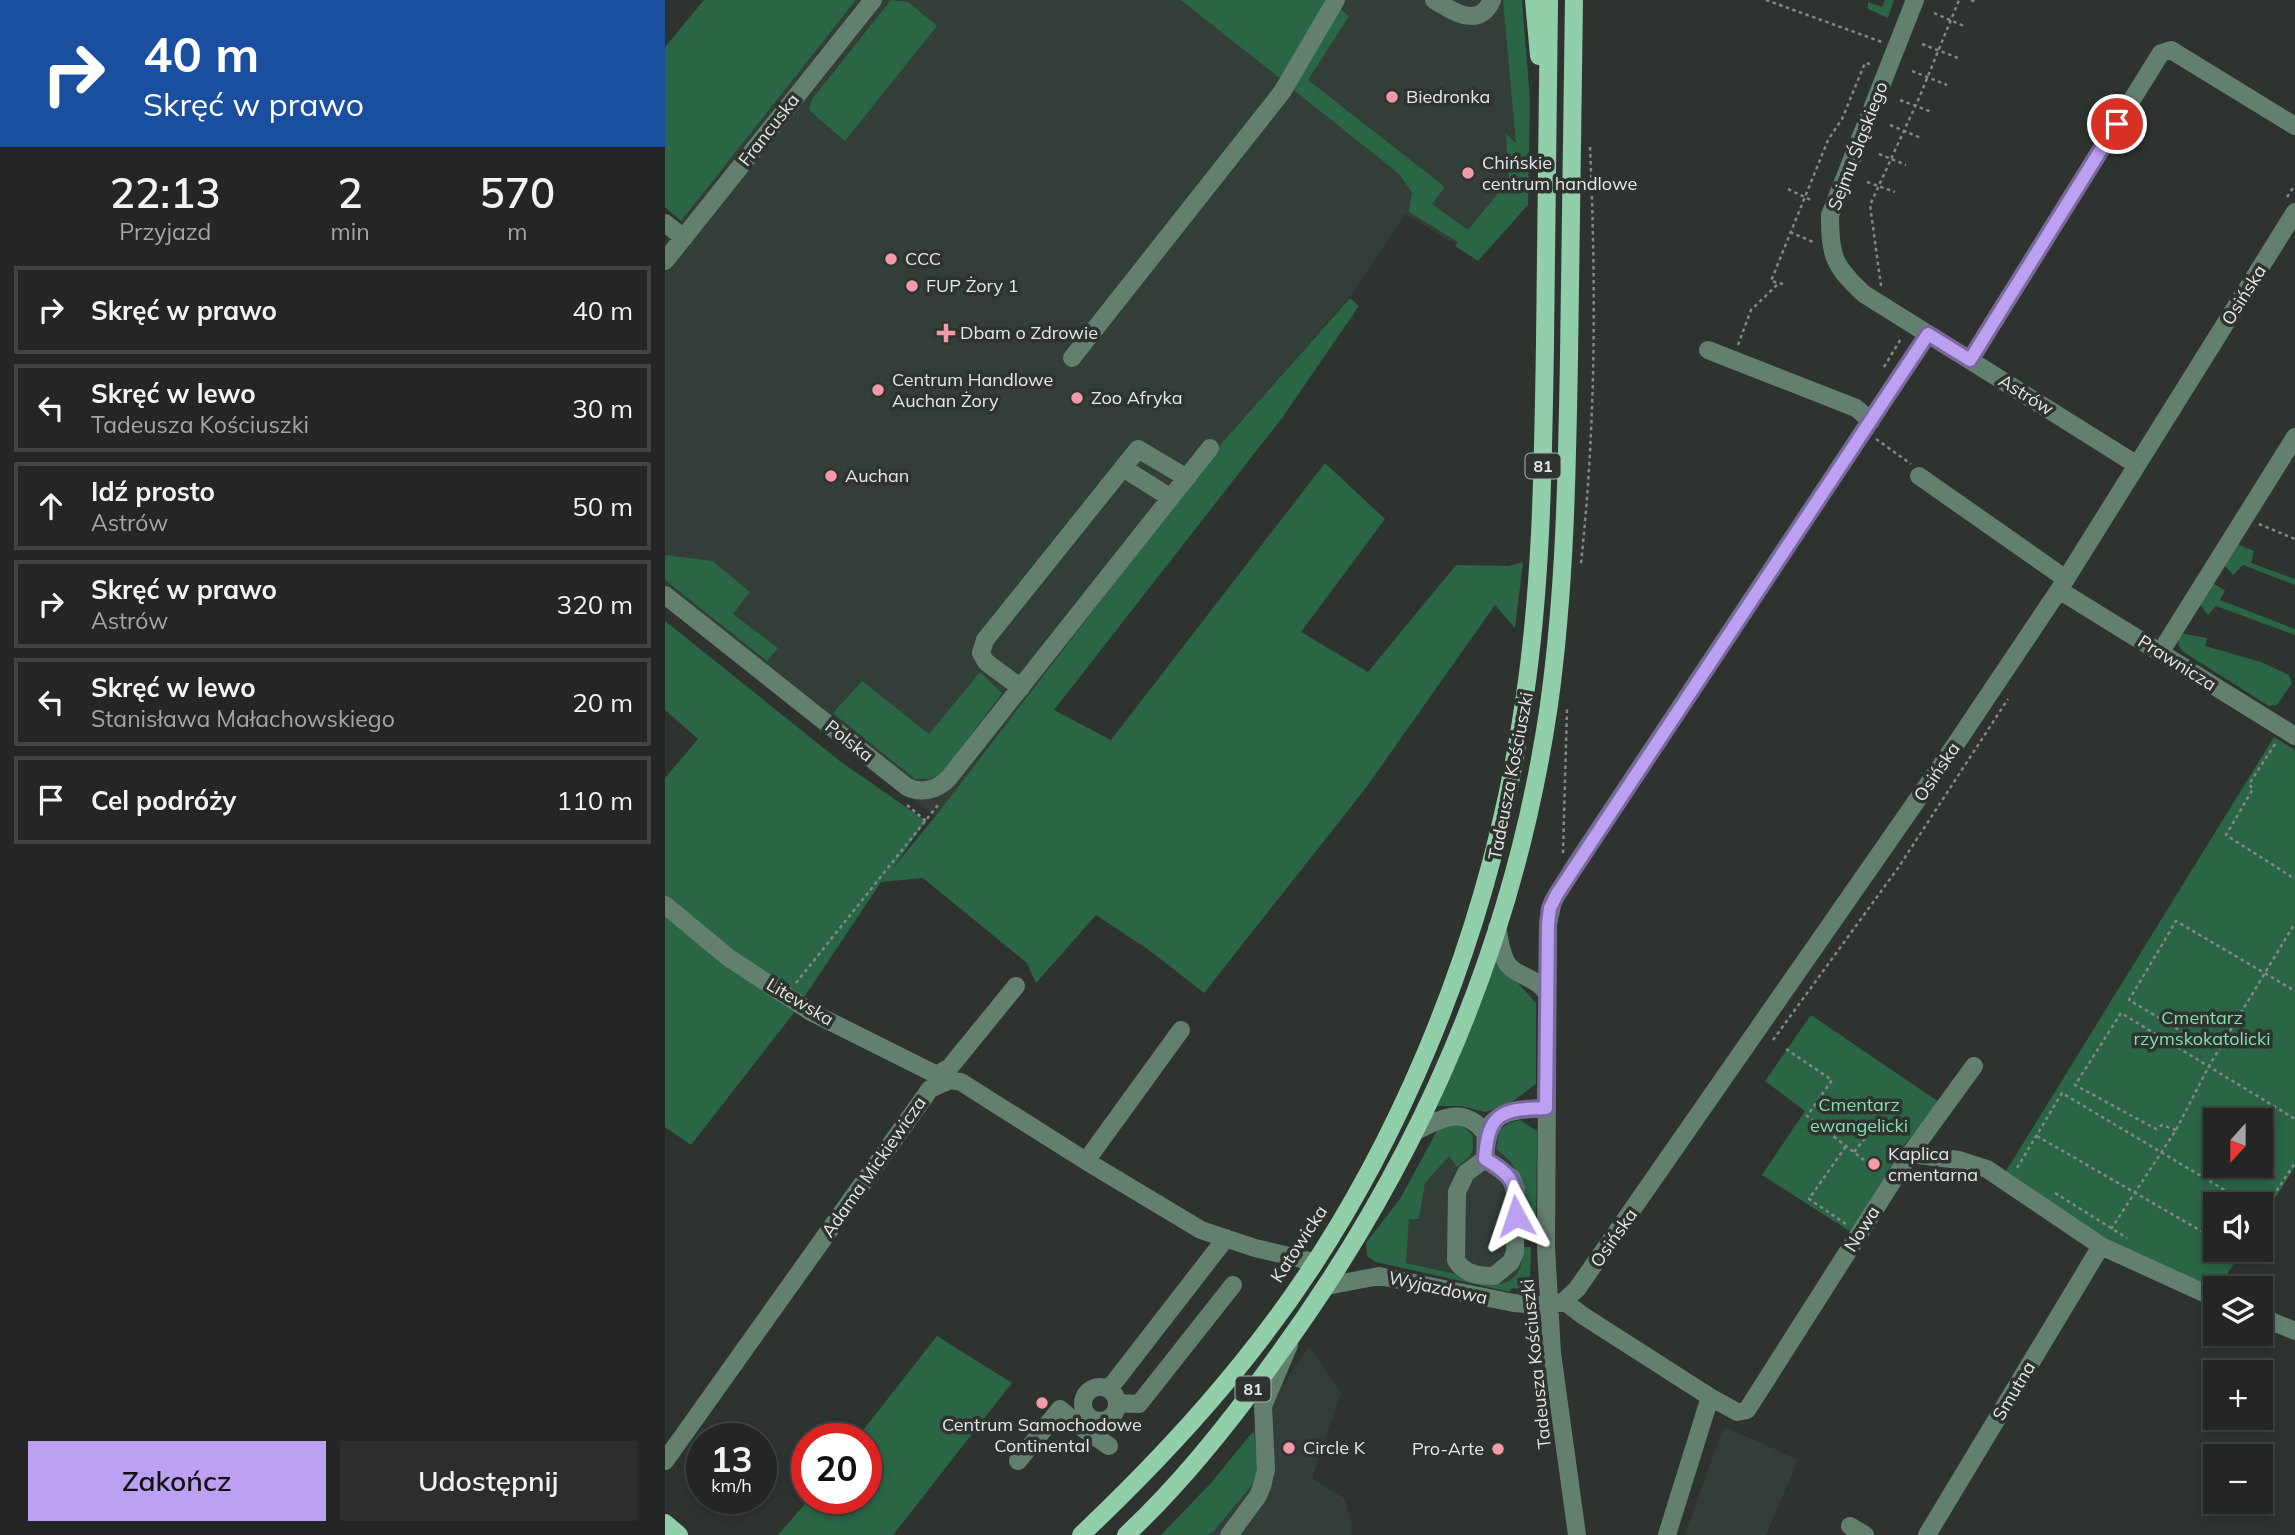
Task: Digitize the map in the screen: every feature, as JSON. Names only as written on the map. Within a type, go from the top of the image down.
[{"type":"main road","points":[[1534,0],[1538,50],[1548,100]]},
{"type":"main road","name":"Tadeusza Kościuszki","points":[[1472,925],[1489,870],[1514,763],[1535,617],[1544,440],[1549,0]]},
{"type":"main road","name":"Tadeusza Kościuszki","points":[[1497,928],[1537,772],[1549,706],[1559,623],[1567,440],[1574,0]]},
{"type":"main road","name":"Katowicka","points":[[1081,1535],[1157,1459],[1234,1373],[1314,1262],[1392,1124],[1429,1043],[1472,925]]},
{"type":"main road","name":"81","points":[[1126,1535],[1221,1430],[1291,1338],[1363,1230],[1416,1131],[1452,1052],[1497,928]]},
{"type":"main road","points":[[665,1523],[679,1535]]},
{"type":"street","name":"Francuska","points":[[665,261],[873,0]]},
{"type":"street","points":[[1072,358],[1282,92],[1336,0]]},
{"type":"street","points":[[1434,0],[1456,13],[1471,17],[1484,13],[1492,0]]},
{"type":"street","name":"Sejmu Śląskiego","points":[[1915,0],[1830,215],[1831,244],[1841,273],[1864,294],[1928,334]]},
{"type":"street","points":[[1970,360],[2161,53],[2171,50],[2295,127]]},
{"type":"street","name":"Osińska","points":[[1556,1303],[1577,1289],[1616,1235],[1947,757],[2062,585],[2295,212]]},
{"type":"street","points":[[665,223],[684,238]]},
{"type":"street","points":[[1547,993],[1548,924],[1550,908],[1557,894],[1928,334]]},
{"type":"street","name":"Astrów","points":[[1928,334],[2137,465]]},
{"type":"street","points":[[1708,350],[1856,408],[1868,426]]},
{"type":"street","points":[[2160,653],[2295,437]]},
{"type":"street","points":[[1187,478],[1138,449],[982,645],[981,653],[986,662],[1021,688],[1187,478],[1210,448]]},
{"type":"street","points":[[1123,468],[1171,498]]},
{"type":"street","name":"Prawnicza","points":[[1919,475],[2062,585],[2160,653],[2295,736]]},
{"type":"street","name":"Polska","points":[[665,595],[913,790],[929,790],[948,779],[1021,688]]},
{"type":"street","name":"Litewska","points":[[665,905],[729,958],[811,1012],[941,1079]]},
{"type":"street","points":[[1497,928],[1503,956],[1509,966],[1535,980],[1547,993]]},
{"type":"street","points":[[941,1079],[1016,986]]},
{"type":"street","name":"Tadeusza Kościuszki","points":[[1547,993],[1546,1108],[1556,1303],[1552,1353],[1577,1535]]},
{"type":"street","points":[[1086,1161],[1181,1030]]},
{"type":"street","name":"Nowa","points":[[1556,1303],[1582,1315],[1737,1412],[1751,1407],[1910,1154],[1974,1066]]},
{"type":"street","name":"Adama Mickiewicza","points":[[665,1461],[930,1089],[941,1079],[961,1082],[1201,1230],[1314,1262]]},
{"type":"street","points":[[1485,1159],[1486,1134],[1494,1122],[1505,1114],[1546,1108]]},
{"type":"street","points":[[1416,1131],[1441,1119],[1458,1116],[1473,1121],[1486,1134]]},
{"type":"street","points":[[1910,1154],[1959,1160],[1987,1169],[2101,1246],[2203,1293]]},
{"type":"street","points":[[1485,1159],[1512,1178],[1516,1189],[1515,1252],[1511,1262],[1494,1276],[1469,1272],[1460,1268],[1455,1260],[1457,1192],[1466,1173],[1485,1159]]},
{"type":"street","points":[[1085,1422],[1110,1417],[1116,1408],[1113,1396],[1226,1238]]},
{"type":"street","name":"Smutna","points":[[1927,1535],[2101,1246]]},
{"type":"street","name":"Wyjazdowa","points":[[1327,1286],[1379,1276],[1514,1303],[1556,1303]]},
{"type":"street","points":[[1085,1422],[1083,1402],[1088,1392],[1098,1387],[1113,1396],[1139,1404],[1233,1285]]},
{"type":"street","points":[[2273,1322],[2295,1331]]},
{"type":"street","points":[[1229,1535],[1258,1496],[1266,1471],[1263,1406],[1291,1338]]},
{"type":"street","points":[[1667,1535],[1710,1397]]},
{"type":"street","points":[[1018,1461],[1060,1409],[1085,1422],[1109,1446]]},
{"type":"path","points":[[1766,0],[1896,47]]},
{"type":"path","points":[[1882,291],[1870,205],[1959,0]]},
{"type":"path","points":[[1971,0],[1976,2]]},
{"type":"path","points":[[1934,13],[1966,27]]},
{"type":"path","points":[[1922,44],[1958,58]]},
{"type":"path","points":[[1734,355],[1751,310],[1781,283],[1771,281],[1828,140],[1842,119],[1865,63],[1876,66]]},
{"type":"path","points":[[1912,71],[1947,85]]},
{"type":"path","points":[[1900,100],[1932,112]]},
{"type":"path","points":[[1890,125],[1921,138]]},
{"type":"path","points":[[1879,154],[1906,165]]},
{"type":"path","points":[[1867,181],[1895,192]]},
{"type":"path","points":[[1788,189],[1813,201]]},
{"type":"path","points":[[1790,232],[1816,243]]},
{"type":"path","points":[[1881,373],[1906,331]]},
{"type":"path","points":[[1868,426],[1910,463],[1919,475]]},
{"type":"path","points":[[2244,519],[2295,539]]},
{"type":"path","points":[[1773,1040],[1898,868],[2008,699]]},
{"type":"path","points":[[2277,741],[2249,784],[2253,789],[2226,835],[2295,879]]},
{"type":"path","points":[[786,995],[943,799]]},
{"type":"path","points":[[2223,1045],[2209,1047],[2129,1000],[2176,921],[2295,991]]},
{"type":"path","points":[[2048,1188],[2111,1229],[2176,1130],[2209,1066],[2295,923]]},
{"type":"path","points":[[2176,1130],[2162,1125],[2156,1129],[2074,1085],[2121,1013],[2295,1119]]},
{"type":"path","points":[[1786,1049],[1832,1080],[1807,1116],[1864,1160]]},
{"type":"path","points":[[2017,1168],[2062,1093],[2228,1192]]},
{"type":"path","points":[[1854,1152],[1894,1101]]},
{"type":"path","points":[[2037,1136],[2203,1232]]},
{"type":"path","points":[[1846,1146],[1809,1199],[1851,1227]]},
{"type":"path","points":[[2273,1195],[2295,1163]]},
{"type":"shaded area","points":[[856,0],[1519,0],[1527,194],[1477,257],[1405,214],[1349,298],[1221,444],[935,817],[665,587],[665,241]]},
{"type":"shaded area","points":[[1472,1134],[1499,1151],[1519,1171],[1523,1185],[1522,1264],[1512,1281],[1502,1284],[1406,1263],[1409,1219],[1419,1219],[1425,1183],[1449,1156],[1474,1146]]},
{"type":"shaded area","name":"Circle K","points":[[1309,1346],[1341,1393],[1312,1478],[1345,1499],[1352,1526],[1351,1535],[1202,1535],[1258,1463],[1251,1434]]},
{"type":"shaded area","points":[[1725,1427],[1798,1460],[1766,1535],[1685,1535]]},
{"type":"green space","points":[[704,0],[856,0],[681,221],[665,207],[665,47]]},
{"type":"green space","points":[[891,0],[908,2],[937,26],[845,141],[809,110],[812,99]]},
{"type":"green space","points":[[1181,0],[1329,0],[1281,79]]},
{"type":"green space","points":[[1503,0],[1522,0],[1530,100],[1528,205],[1478,261],[1455,246],[1458,242],[1409,212],[1412,192],[1398,173],[1290,87],[1339,8],[1349,16],[1308,80],[1445,187],[1432,204],[1468,230],[1509,180],[1506,134],[1516,143]]},
{"type":"green space","points":[[1885,0],[1894,0],[1888,18],[1868,9],[1868,2],[1882,7]]},
{"type":"green space","points":[[1350,298],[1359,306],[1282,418],[1054,710],[1111,740],[1325,463],[1385,519],[1301,632],[1368,672],[1456,565],[1509,566],[1523,562],[1515,628],[1495,605],[1365,789],[1204,993],[1149,950],[1096,915],[1036,983],[1027,963],[923,878],[881,882],[793,1014],[691,1145],[665,1127],[665,778],[698,739],[665,710],[665,621],[841,762],[926,821],[892,869],[935,817],[1221,444]]},
{"type":"green space","points":[[2237,544],[2254,551],[2251,563],[2295,579],[2295,585],[2243,565],[2233,575],[2224,565]]},
{"type":"green space","points":[[665,555],[713,561],[750,592],[733,614],[778,648],[767,661],[665,580]]},
{"type":"green space","points":[[2212,583],[2225,590],[2220,600],[2295,629],[2295,635],[2216,606],[2208,615],[2199,603]]},
{"type":"green space","points":[[2180,633],[2207,638],[2205,646],[2261,662],[2289,675],[2292,683],[2277,705],[2269,706],[2182,651],[2178,644]]},
{"type":"green space","points":[[980,672],[1002,693],[943,773],[929,779],[915,779],[833,713],[862,681],[929,734]]},
{"type":"green space","name":"Cmentarz rzymskokatolicki","points":[[2274,737],[2295,750],[2295,1167],[2273,1201],[2273,1192],[2203,1192],[2203,1262],[2235,1262],[2226,1276],[2203,1276],[2203,1286],[2105,1239],[2006,1171]]},
{"type":"green space","points":[[1496,959],[1536,1003],[1536,1084],[1508,1105],[1485,1112],[1461,1106],[1437,1106]]},
{"type":"green space","name":"Cmentarz ewangelicki","points":[[1811,1015],[1939,1102],[1904,1145],[1851,1232],[1762,1175],[1805,1111],[1765,1081]]},
{"type":"green space","points":[[1520,1120],[1537,1131],[1536,1237],[1523,1238],[1524,1199],[1520,1178],[1496,1149],[1500,1129]]},
{"type":"green space","points":[[1451,1123],[1460,1124],[1472,1134],[1473,1150],[1457,1167],[1449,1156],[1425,1183],[1419,1219],[1409,1219],[1406,1263],[1502,1284],[1517,1274],[1523,1247],[1531,1247],[1530,1284],[1526,1288],[1512,1288],[1510,1292],[1376,1262],[1367,1256],[1366,1243],[1400,1199],[1438,1129]]},
{"type":"green space","points":[[937,1336],[1012,1383],[893,1535],[778,1535],[796,1514],[882,1514],[882,1423],[869,1423]]},
{"type":"green space","points":[[1254,1433],[1258,1463],[1256,1480],[1214,1531],[1208,1535],[1161,1535],[1211,1483]]},
{"type":"place","name":"Biedronka","points":[[1392,97]]},
{"type":"place","name":"Chińskie centrum handlowe","points":[[1468,173]]},
{"type":"place","name":"CCC","points":[[891,259]]},
{"type":"place","name":"FUP Żory 1","points":[[912,286]]},
{"type":"place","name":"Dbam o Zdrowie","points":[[946,333]]},
{"type":"place","name":"Centrum Handlowe Auchan Żory","points":[[878,390]]},
{"type":"place","name":"Zoo Afryka","points":[[1077,398]]},
{"type":"place","name":"Auchan","points":[[831,476]]},
{"type":"place","name":"Kaplica cmentarna","points":[[1874,1164]]},
{"type":"place","name":"Centrum Samochodowe Continental","points":[[1042,1403]]},
{"type":"place","name":"Circle K","points":[[1289,1448]]},
{"type":"place","name":"Pro-Arte","points":[[1498,1449]]},
{"type":"route","points":[[1516,1216],[1516,1189],[1512,1178],[1485,1159],[1486,1134],[1500,1116],[1515,1111],[1546,1108],[1548,915],[1557,894],[1928,334],[1970,360],[2117,124]]}]
